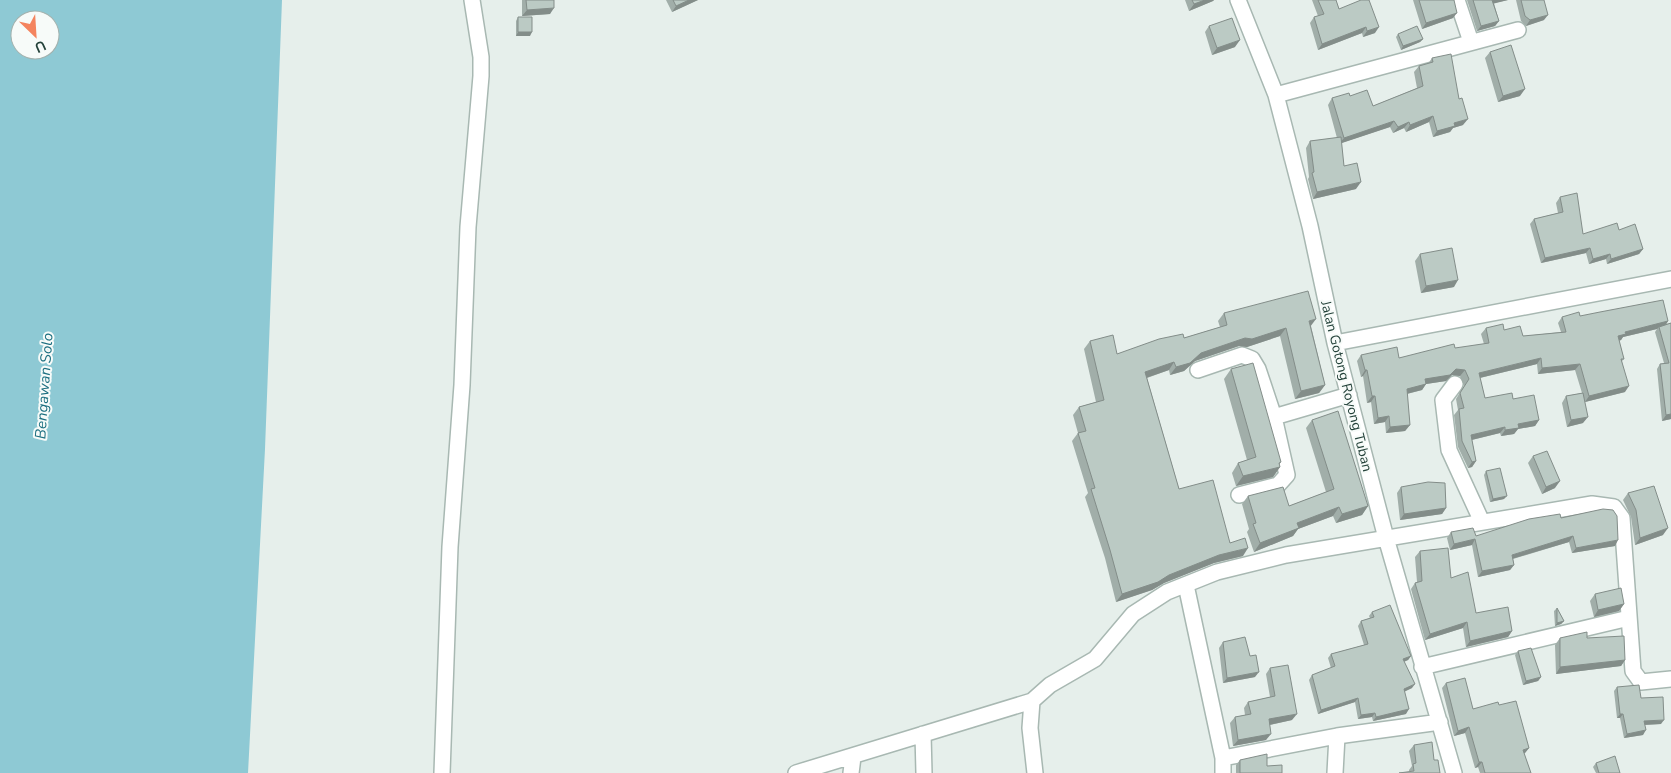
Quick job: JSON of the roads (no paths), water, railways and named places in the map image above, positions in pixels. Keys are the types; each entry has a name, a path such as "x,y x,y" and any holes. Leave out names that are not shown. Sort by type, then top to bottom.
{"street":[{"path":"442,773 450,547 462,385 468,227 481,76 481,57 472,0"},
{"name":"Jalan Gotong Royong Tuban","path":"1238,0 1276,95 1310,226 1335,343 1386,538 1454,773"},
{"path":"1457,0 1471,42"},
{"path":"1276,95 1518,30"},
{"path":"1335,343 1671,278"},
{"path":"1198,370 1237,356 1252,359 1258,369 1274,417 1287,475 1278,485 1239,495"},
{"path":"1455,384 1443,400 1449,450 1482,522"},
{"path":"1274,417 1349,395"},
{"path":"796,773 852,757 889,743 1032,701 1050,686 1095,659 1133,614 1167,592 1217,572 1286,555 1592,504 1614,507 1622,518 1633,671 1636,678 1641,682 1671,679"},
{"path":"1186,584 1223,766 1337,736 1440,722"},
{"path":"1422,667 1629,618"},
{"path":"1032,701 1030,728 1035,773"},
{"path":"923,734 924,773"},
{"path":"1335,773 1337,736"},
{"path":"851,773 852,757"}],"water":[{"name":"Bengawan Solo","path":"0,0 282,0 265,449 248,773 0,773"}]}
